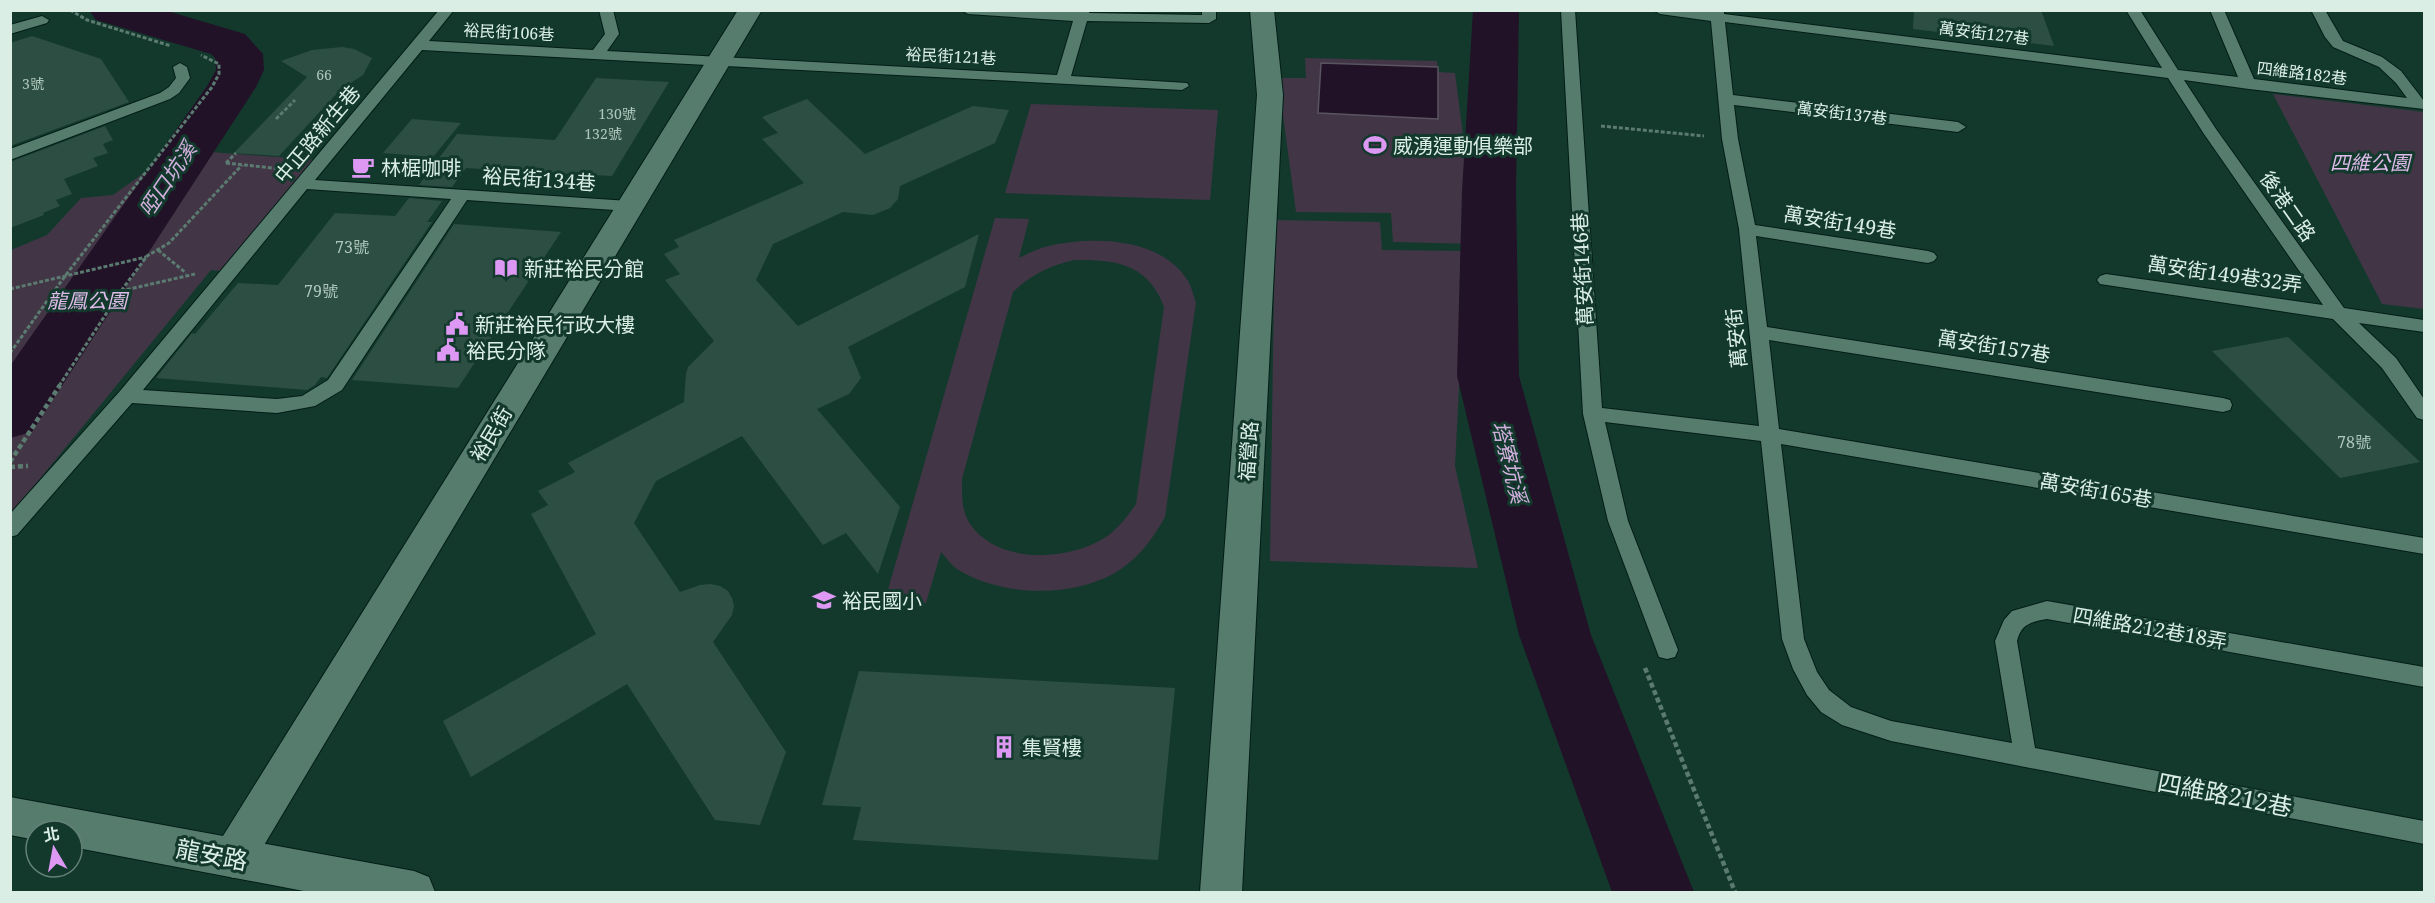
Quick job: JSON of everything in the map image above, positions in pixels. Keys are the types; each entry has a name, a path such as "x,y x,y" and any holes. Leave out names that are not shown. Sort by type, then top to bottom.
{"street":[{"name":"裕民街","path":"233,858 750,10"},
{"name":"福營路","path":"1221,892 1269,95 1262,10"},
{"name":"龍安路","path":"10,816 405,892"}],"lane":[{"name":"中正路新生巷","path":"10,529 127,396 447,10"},
{"path":"597,55 612,34 606,10"},
{"path":"968,10 1209,19 1209,10"},
{"name":"萬安街146巷","path":"1568,10 1593,414 1618,521 1667,650"},
{"name":"萬安街127巷","path":"1660,10 1717,14 2175,74"},
{"name":"後港二路","path":"2133,10 2210,131 2338,313 2389,363 2424,413"},
{"path":"2217,10 2249,85"},
{"path":"2318,10 2335,40 2392,70 2422,105"},
{"path":"1063,79 1083,14"},
{"name":"萬安街","path":"1717,14 1730,139 1747,229 1768,434 1793,639 1801,661"},
{"path":"10,30 42,20"},
{"name":"裕民街106巷","path":"418,45 718,62"},
{"name":"裕民街121巷","path":"718,62 1182,86"},
{"path":"10,155 165,96 174,90 183,78 180,67"},
{"name":"四維路182巷","path":"2175,74 2422,105"},
{"name":"萬安街137巷","path":"1726,99 1958,127"},
{"name":"裕民街134巷","path":"308,178 463,194 629,206"},
{"path":"127,396 278,406 301,405 320,397 335,385 463,194"},
{"name":"萬安街149巷","path":"1747,229 1928,257"},
{"name":"萬安街149巷32弄","path":"2106,280 2424,326"},
{"name":"萬安街157巷","path":"1758,332 2223,405"},
{"path":"1593,414 1768,434"},
{"name":"萬安街165巷","path":"1768,434 2424,546"},
{"name":"四維路212巷18弄","path":"2025,755 2006,641 2009,627 2018,618 2029,613 2047,610 2424,677"},
{"name":"四維路212巷","path":"1801,661 1815,688 1835,710 1860,722 1901,733 2424,833"}],"path":[{"path":"70,10 87,20 175,47"},
{"path":"10,353 65,276 212,87 219,74 219,64 197,53"},
{"path":"276,119 295,100"},
{"path":"1574,123 1730,139"},
{"path":"236,153 226,163 308,178"},
{"path":"10,289 147,256 169,243 242,165"},
{"path":"121,291 187,274 158,250"},
{"path":"10,462 121,291 147,256"},
{"path":"1645,667 1735,892"}],"green space":[{"name":"威湧運動俱樂部","path":"1305,58 1437,61 1438,72 1455,73 1477,244 1393,242 1391,213 1296,212 1278,78 1306,78"},
{"name":"四維公園","path":"2273,94 2424,112 2424,309 2382,304"},
{"path":"1031,104 1218,110 1210,200 1005,193"},
{"name":"龍鳳公園","path":"197,151 318,160 221,271 211,270 11,514 11,250 47,235 81,198 113,195 144,173"},
{"path":"995,218 1029,219 1019,258 1049,246 1105,241 1144,248 1176,266 1189,283 1196,302 1165,517 1141,552 1121,569 1103,579 1083,586 1039,591 995,585 975,578 955,567 941,552 926,603 885,600","holes":["1074,260 1117,263 1140,273 1158,293 1164,307 1136,504 1112,533 1086,547 1051,555 1014,552 982,537 970,524 962,497 962,479 1013,292 1027,280 1049,268"]},
{"path":"1275,220 1380,222 1382,250 1466,251 1455,466 1478,568 1270,561"}],"shaded area":[{"path":"1321,63 1438,67 1438,119 1318,113"}],"building":[{"path":"1914,10 2041,10 2054,46 1913,29"},
{"path":"32,36 101,59 129,102 10,146 10,43"},
{"path":"342,47 354,49 372,58 363,75 340,90 279,156 234,153 307,77 281,61 312,50"},
{"path":"596,78 669,82 612,176 466,168 452,187 419,185 457,134 555,140"},
{"path":"807,99 865,154 973,106 1009,110 995,143 900,186 898,199 890,208 873,215 843,212 773,244 756,280 798,326 979,234 965,287 848,347 861,378 849,394 817,409 900,507 878,574 846,533 823,545 742,436 656,481 634,523 680,592 710,584 728,591 732,598 734,606 732,615 713,642 786,752 760,825 715,820 627,684 471,777 443,721 596,634 531,514 548,505 538,491 575,472 568,463 684,402 688,367 714,341 665,280 680,274 664,254 679,247 674,240 804,183 762,139 778,133 762,117"},
{"path":"412,119 461,123 433,157 383,153"},
{"path":"105,126 113,140 103,144 108,153 93,158 98,166 64,179 72,194 56,200 60,206 43,213 44,215 10,228 10,162"},
{"path":"409,198 442,201 427,222 432,222 327,378 321,377 307,390 156,378 192,333 195,334 238,283 278,285 335,213 395,216"},
{"name":"新莊裕民行政大樓","path":"454,224 561,232 458,388 352,380"},
{"path":"2288,337 2420,462 2340,478 2212,351"},
{"name":"集賢樓","path":"859,671 1175,688 1158,860 853,840 861,807 822,805"}],"waterway":[{"name":"啞口坑溪","path":"10,415 231,87 240,70 239,54 228,44 112,10"},
{"name":"塔寮坑溪","path":"1496,10 1489,191 1488,376 1555,635 1653,892"}],"place":[{"name":"威湧運動俱樂部","path":"1375,145"},
{"name":"林椐咖啡","path":"363,167"},
{"name":"新莊裕民分館","path":"506,268"},
{"name":"新莊裕民行政大樓","path":"457,324"},
{"name":"裕民分隊","path":"448,350"},
{"name":"裕民國小","path":"824,600"},
{"name":"集賢樓","path":"1004,747"}]}
